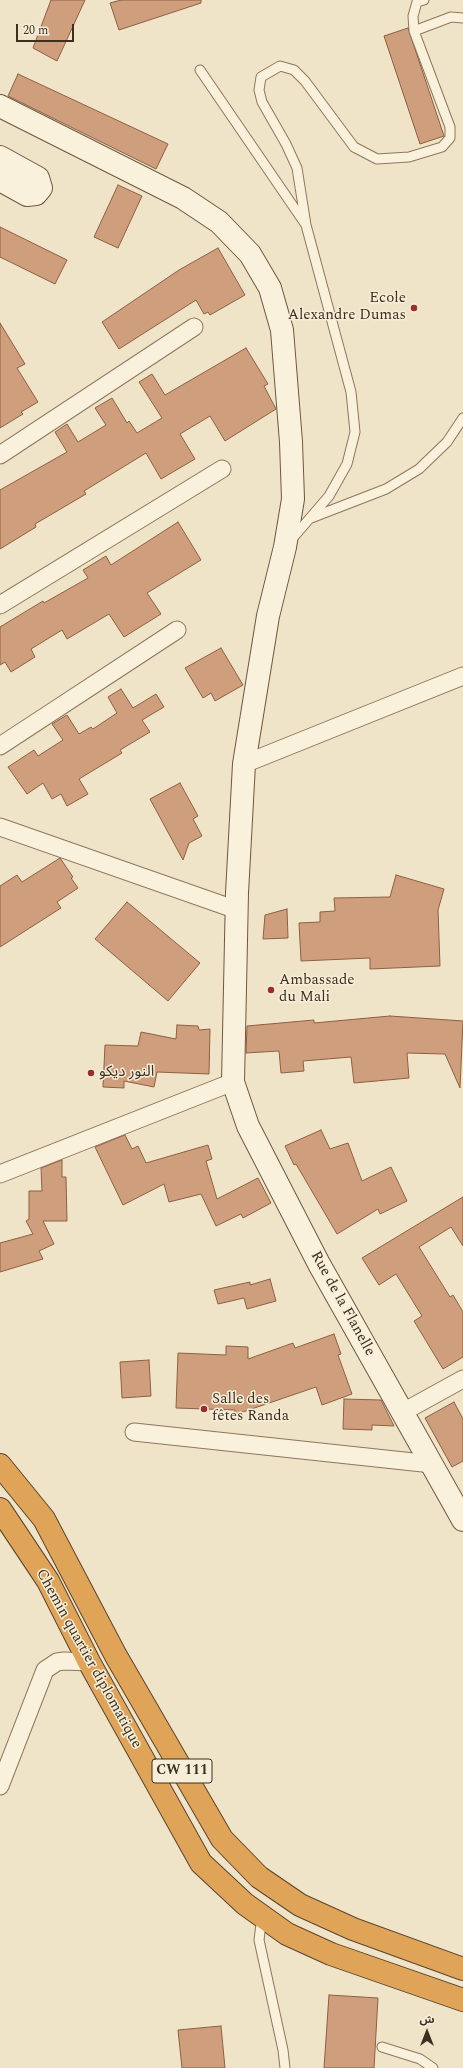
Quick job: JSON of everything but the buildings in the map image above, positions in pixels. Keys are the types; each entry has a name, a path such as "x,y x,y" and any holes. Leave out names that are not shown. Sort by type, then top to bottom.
{"highway":[{"name":"CW 111","path":"0,1465 44,1519 116,1656 222,1839 259,1877 300,1905 353,1929 463,1969"},
{"name":"Chemin quartier diplomatique","path":"0,1509 48,1581 89,1662 201,1863 244,1904 288,1934 331,1954 463,2000"}],"street":[{"path":"0,106 183,198 219,222 250,254 270,288 282,330 291,442 293,499 285,547 268,616 244,764 237,910 233,1082 0,1174"},
{"path":"0,157 38,178 41,188 36,194 27,195 0,180"},
{"path":"0,455 194,327"},
{"path":"0,604 222,469"},
{"path":"0,746 177,630"},
{"path":"244,764 463,676"},
{"path":"0,828 237,910"},
{"name":"Rue de la Flanelle","path":"233,1082 248,1126 319,1264 463,1520"},
{"path":"403,1412 463,1379"},
{"path":"134,1432 432,1464"},
{"path":"0,1786 45,1670 57,1662 89,1662"}],"lane":[{"path":"285,547 329,496 347,464 355,432 351,392 306,225 297,168 286,144 262,102 259,90 261,77 280,66 294,70 305,81 354,147 377,159 409,157 442,147 450,138 450,127 414,31 413,16 418,2 424,0"},
{"path":"414,31 451,17 463,18"},
{"path":"200,70 306,225"},
{"path":"310,519 386,489 419,469 447,442 463,418"},
{"path":"262,1916 259,1940 283,2050 285,2068"},
{"path":"382,2047 420,2059 434,2068"}],"place":[{"name":"Ecole Alexandre Dumas","path":"414,308"},
{"name":"Ambassade du Mali","path":"271,990"},
{"name":"النور ديكو","path":"91,1073"},
{"name":"Salle des fêtes Randa","path":"204,1409"}]}
